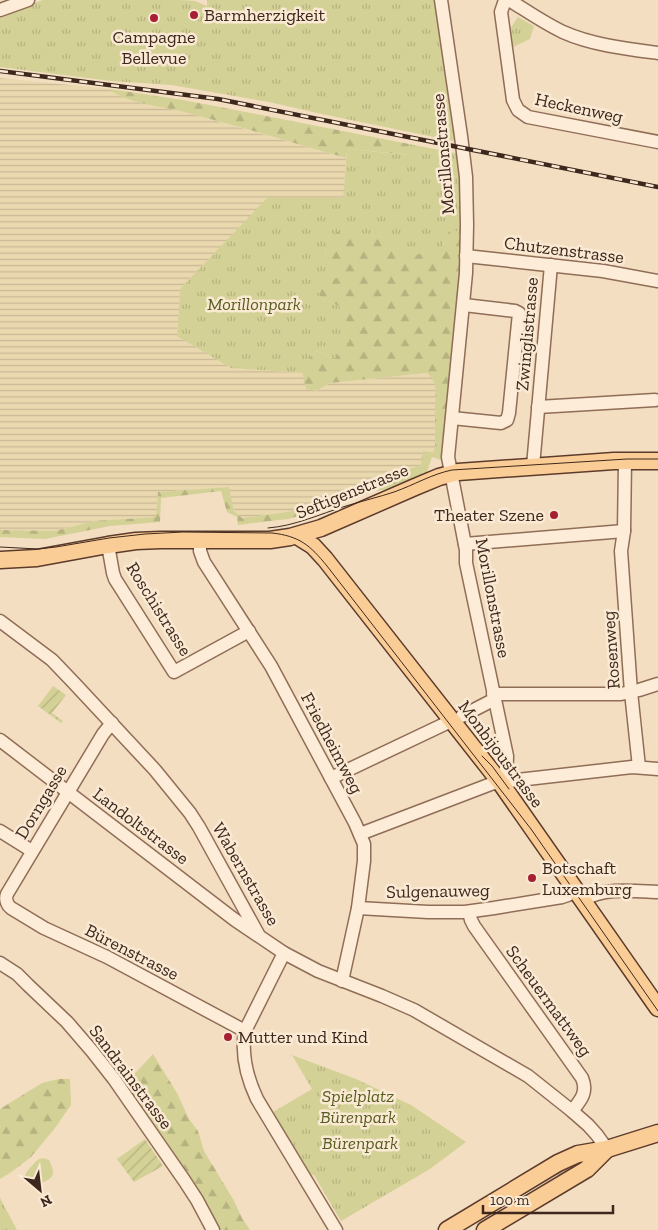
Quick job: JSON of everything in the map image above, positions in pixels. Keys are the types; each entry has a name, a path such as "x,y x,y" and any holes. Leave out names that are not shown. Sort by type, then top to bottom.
{"main road":[{"name":"Seftigenstrasse","path":"0,560 37,558 108,545 161,540 270,540 297,536 331,524 384,500 450,474 463,471 658,460"},
{"path":"325,559 323,543 331,524"},
{"name":"Monbijoustrasse","path":"297,536 313,546 325,559 456,718 658,1008"},
{"path":"447,1230 561,1173 586,1169 607,1149 658,1133"},
{"path":"464,1230 561,1173"},
{"path":"485,1230 561,1173"}],"street":[{"path":"0,10 28,0"},
{"name":"Morillonstrasse","path":"441,0 462,136 466,177 467,225 464,305 448,457 465,544 466,563 507,759 505,774 500,782"},
{"name":"Heckenweg","path":"505,0 501,12 513,100 518,110 528,116 658,142"},
{"path":"509,0 552,26 574,36 617,47 658,53"},
{"name":"Chutzenstrasse","path":"466,256 603,271 658,281"},
{"name":"Zwinglistrasse","path":"533,466 551,265"},
{"path":"452,418 501,423 507,420 509,413 518,313 515,311 464,305"},
{"name":"Zwinglistrasse","path":"538,406 655,400"},
{"name":"Rosenweg","path":"625,461 624,531 621,551 639,766"},
{"path":"465,544 624,531"},
{"name":"Friedheimweg","path":"200,540 200,551 203,560 271,666 364,844 365,850 358,908 342,981"},
{"name":"Roschistrasse","path":"108,545 115,579 174,672 249,631"},
{"name":"Wabernstrasse","path":"4,624 52,660 161,777 198,824 261,938 321,973 414,1010 528,1076 572,1111 592,1130 607,1149"},
{"path":"331,778 456,718 494,697 612,694 632,692 658,684"},
{"name":"Dorngasse","path":"6,901 7,894 32,851 103,734 112,723"},
{"name":"Landoltstrasse","path":"0,740 261,938"},
{"path":"360,834 500,782 639,766 658,769"},
{"path":"0,831 32,851"},
{"name":"Sulgenauweg","path":"358,908 469,912 568,895 631,891 658,892"},
{"name":"Bürenstrasse","path":"6,901 11,908 44,928 107,957 245,1031"},
{"name":"Scheuermattweg","path":"469,912 474,926 582,1078 585,1087 584,1093 572,1111"},
{"path":"284,953 245,1031 243,1042 245,1063 253,1091 336,1230"},
{"name":"Sandrainstrasse","path":"0,963 17,974 67,1022 102,1062 184,1180 213,1230"}],"shaded area":[{"path":"0,78 110,89 116,94 141,103 185,112 346,158 343,199 267,199 180,289 177,335 231,368 303,373 303,377 316,391 330,383 427,373 432,377 436,396 436,431 433,453 422,465 309,506 287,512 242,518 234,511 228,487 158,492 156,517 94,521 55,531 0,530"}],"green space":[{"path":"43,0 183,0 195,1 207,6 207,0 437,0 458,142 269,102 171,85 111,81 0,67 0,15"},
{"path":"518,17 534,26 530,39 513,47 510,29"},
{"path":"110,89 183,100 409,144 408,155 351,149 347,151 346,158 208,118 139,102 120,96"},
{"name":"Morillonpark","path":"409,144 459,154 463,237 456,231 450,230 445,238 441,252 432,255 421,253 417,255 394,245 385,237 362,234 354,239 347,239 338,231 328,237 325,247 326,258 336,267 337,278 326,281 317,289 321,298 345,309 349,343 335,358 316,351 306,363 303,373 231,368 177,336 180,289 267,198 343,198 347,151 351,149 407,155"},
{"path":"450,230 456,231 463,237 443,457 441,457 441,460 432,457 427,472 384,490 371,491 353,499 288,519 238,525 237,517 227,512 221,491 161,498 160,522 110,526 45,539 0,537 0,530 55,531 94,521 156,517 158,492 229,487 234,511 242,518 287,512 309,506 421,465 423,451 433,453 435,447 436,391 431,377 427,373 330,383 316,391 306,389 303,372 305,364 316,351 335,358 348,333 345,309 321,298 317,289 326,281 336,267 326,258 325,247 328,237 338,231 354,239 362,234 385,237 394,245 432,255 444,244 444,237"},
{"path":"53,686 66,695 52,713 63,721 61,723 38,706"},
{"path":"153,1054 177,1093 189,1119 198,1131 204,1151 250,1230 215,1230 120,1086 127,1082"},
{"name":"Bürenpark","path":"292,1055 356,1079 411,1105 466,1142 430,1169 341,1221 273,1112 312,1089"},
{"path":"59,1079 70,1079 71,1105 31,1157 0,1179 0,1109 42,1083"},
{"path":"145,1139 163,1166 134,1182 117,1159"},
{"path":"43,1158 49,1160 53,1175 49,1180 34,1187 25,1180 25,1177 27,1171 36,1161"},
{"path":"0,1198 17,1230 0,1230"}],"tunnel":[{"path":"557,1174 600,1152"}],"tram line":[{"path":"268,528 298,522 388,494 437,474 452,470 627,459 658,459"},
{"path":"0,547 38,549 109,538 183,532 281,534 297,539 309,547 327,566 531,829 658,1011"},
{"path":"482,756 509,789"}],"railway":[{"path":"0,71 218,99 658,187"}],"place":[{"name":"Barmherzigkeit","path":"194,15"},
{"name":"Campagne Bellevue","path":"154,18"},
{"name":"Theater Szene","path":"554,515"},
{"name":"Botschaft Luxemburg","path":"532,878"},
{"name":"Mutter und Kind","path":"228,1037"}],"park label":[{"name":"Spielplatz Bürenpark","path":"358,1106"}]}
